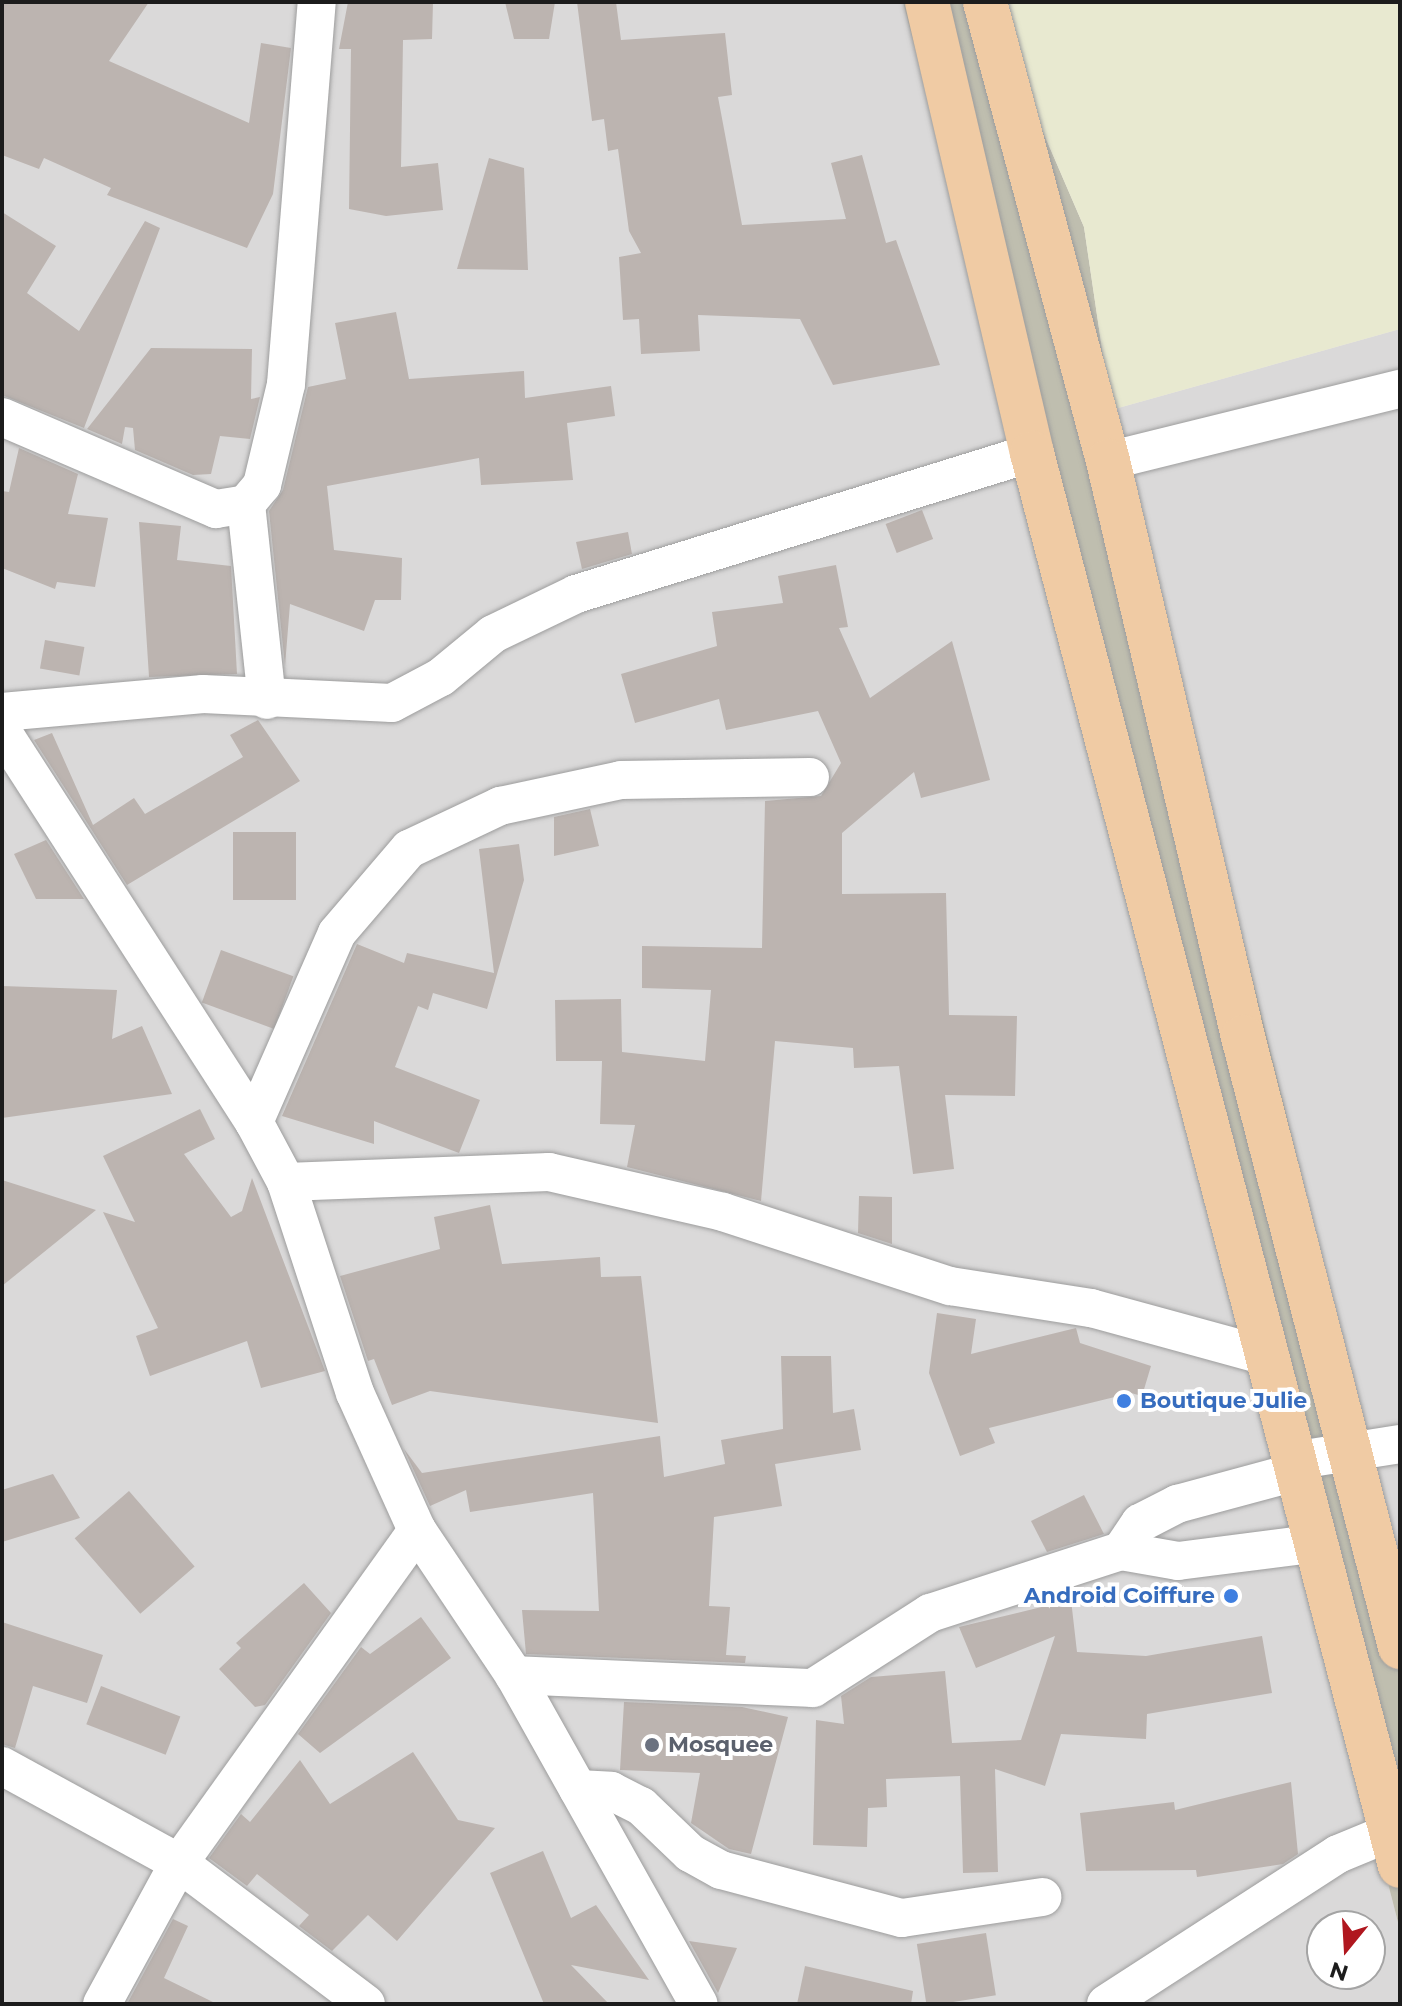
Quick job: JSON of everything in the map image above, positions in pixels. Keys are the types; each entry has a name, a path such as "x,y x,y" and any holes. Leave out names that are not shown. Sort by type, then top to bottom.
{"main road":[{"path":"927,2 1032,453 1396,1849"},
{"path":"985,2 1108,461 1243,1037 1400,1647"}],"street":[{"path":"267,700 246,504 273,462 286,384 317,2"},
{"path":"1108,461 1400,389"},
{"path":"2,417 174,497 216,509 246,504"},
{"path":"2,712 203,694 267,700 392,703 441,677 493,634 576,594 1032,453"},
{"path":"2,731 254,1122 286,1182 355,1393 417,1530 514,1675 699,2004"},
{"path":"254,1122 337,933 409,849 500,806 621,780 810,777"},
{"path":"286,1182 549,1172 723,1212 936,1282 1091,1308 1270,1357"},
{"path":"1121,1551 1140,1523 1177,1504 1351,1447 1400,1444"},
{"path":"102,2004 179,1863 417,1530"},
{"path":"514,1675 813,1688 930,1613 1121,1551 1178,1561 1318,1543"},
{"path":"2,1766 179,1863 366,2004"},
{"path":"578,1789 611,1791 641,1806 690,1853 721,1870 902,1918 1042,1897"},
{"path":"1106,2004 1338,1854 1396,1849"}],"shaded area":[{"path":"2,2 903,2 1400,1930 1400,2004 2,2004"},
{"path":"903,2 987,2 1084,227 1111,410 1400,1571 1400,1930"},
{"path":"1400,329 1400,1571 1111,410"}],"green space":[{"path":"987,2 1400,2 1400,329 1111,410 1084,227"}],"building":[{"path":"2,2 149,2 109,61 249,123 261,43 291,48 273,194 247,248 107,195 111,188 44,158 39,169 2,155"},
{"path":"348,2 433,2 432,39 403,40 401,167 438,163 443,210 386,216 349,209 351,49 339,49"},
{"path":"505,2 555,2 549,39 514,39"},
{"path":"577,2 616,2 621,40 725,33 732,95 718,97 742,225 846,219 831,163 862,155 886,243 896,240 940,365 833,385 800,319 698,315 700,351 641,354 639,319 623,320 619,257 641,253 629,231 618,149 608,151 604,119 592,121"},
{"path":"489,158 524,168 528,270 457,269"},
{"path":"2,212 56,246 27,293 79,331 145,221 160,228 84,428 2,395"},
{"path":"396,312 409,379 524,371 525,398 611,386 615,416 567,423 573,480 481,485 479,458 327,486 334,550 402,558 401,600 375,600 364,631 290,604 285,666 269,511 283,490 308,387 346,379 335,323"},
{"path":"151,348 252,349 251,399 260,397 250,439 220,436 211,474 193,475 135,450 133,428 125,427 122,444 87,429"},
{"path":"19,448 78,474 68,514 108,518 95,587 57,582 55,589 2,568 2,491 9,492"},
{"path":"922,510 933,539 897,553 886,524"},
{"path":"139,522 181,526 177,560 231,566 237,674 149,677"},
{"path":"628,532 632,554 582,569 576,542"},
{"path":"836,565 848,627 839,628 870,698 952,641 990,780 921,798 914,772 842,833 842,894 946,893 949,1015 1017,1016 1015,1096 945,1095 954,1169 913,1174 899,1066 854,1068 853,1048 775,1041 761,1201 627,1167 635,1125 600,1124 602,1061 556,1061 555,1000 621,999 622,1052 705,1061 711,990 642,988 642,946 762,948 765,801 821,796 841,763 818,711 726,730 719,699 635,723 621,674 717,646 712,612 783,603 778,576"},
{"path":"45,640 84,647 79,676 40,669"},
{"path":"258,720 300,781 127,885 34,740 52,733 93,825 134,798 145,814 243,757 230,735"},
{"path":"590,809 599,846 554,856 554,817"},
{"path":"233,832 296,832 296,900 233,900"},
{"path":"46,840 84,899 36,899 14,854"},
{"path":"519,844 524,880 487,1009 433,993 428,1010 418,1006 395,1067 480,1100 459,1153 374,1121 374,1144 282,1116 357,944 404,963 407,953 494,973 479,849"},
{"path":"221,950 293,976 274,1029 202,1003"},
{"path":"2,986 117,990 112,1039 142,1026 172,1094 2,1118"},
{"path":"200,1109 215,1139 184,1154 231,1217 242,1211 252,1178 325,1371 261,1388 247,1341 150,1376 136,1336 158,1328 103,1212 135,1222 103,1156"},
{"path":"2,1180 96,1210 2,1286"},
{"path":"859,1196 892,1197 892,1244 858,1233"},
{"path":"490,1205 502,1264 600,1257 601,1277 641,1276 658,1423 430,1391 392,1405 374,1359 368,1361 340,1276 440,1249 434,1217"},
{"path":"937,1313 976,1319 971,1354 1076,1328 1080,1343 1151,1366 1142,1396 1131,1393 989,1428 995,1443 960,1456 929,1373"},
{"path":"781,1356 831,1356 833,1413 854,1409 861,1450 775,1464 782,1506 714,1517 709,1606 730,1607 726,1655 746,1656 745,1663 526,1654 522,1610 599,1611 593,1493 470,1512 466,1490 430,1506 404,1449 422,1473 660,1436 664,1477 725,1464 721,1440 783,1429"},
{"path":"53,1474 80,1518 2,1542 2,1490"},
{"path":"129,1491 195,1566 140,1614 75,1538"},
{"path":"1084,1495 1104,1534 1047,1552 1031,1521"},
{"path":"304,1583 331,1613 265,1705 255,1707 219,1669 241,1648 236,1643"},
{"path":"1070,1591 1077,1652 1146,1656 1262,1636 1272,1693 1147,1714 1146,1739 1061,1734 1045,1786 995,1769 998,1872 963,1873 960,1776 886,1779 887,1807 868,1808 867,1847 813,1845 816,1720 844,1724 841,1696 871,1677 945,1671 952,1743 1021,1740 1055,1636 976,1668 959,1627 1066,1601"},
{"path":"421,1617 451,1658 320,1753 298,1734 361,1647 370,1654"},
{"path":"2,1622 103,1655 87,1703 33,1686 15,1748 2,1744"},
{"path":"101,1686 180,1716 166,1755 86,1724"},
{"path":"624,1702 742,1707 788,1717 751,1854 729,1849 691,1823 700,1773 620,1770"},
{"path":"413,1752 458,1820 495,1828 397,1941 368,1915 332,1951 299,1926 309,1915 257,1874 247,1886 209,1858 241,1814 250,1822 300,1760 330,1804"},
{"path":"1291,1782 1298,1854 1283,1864 1197,1877 1196,1870 1086,1871 1080,1813 1174,1802 1175,1810"},
{"path":"543,1851 571,1918 596,1905 649,1980 571,1965 609,2004 544,2004 490,1873"},
{"path":"173,1919 188,1926 164,1978 217,2004 127,2004"},
{"path":"986,1933 996,1995 926,2004 917,1944"},
{"path":"689,1941 737,1948 718,1993"},
{"path":"805,1966 913,1991 911,2004 797,2004"}],"place":[{"name":"Boutique Julie","path":"1124,1401"},
{"name":"Android Coiffure","path":"1231,1596"},
{"name":"Mosquee","path":"652,1745"}]}
